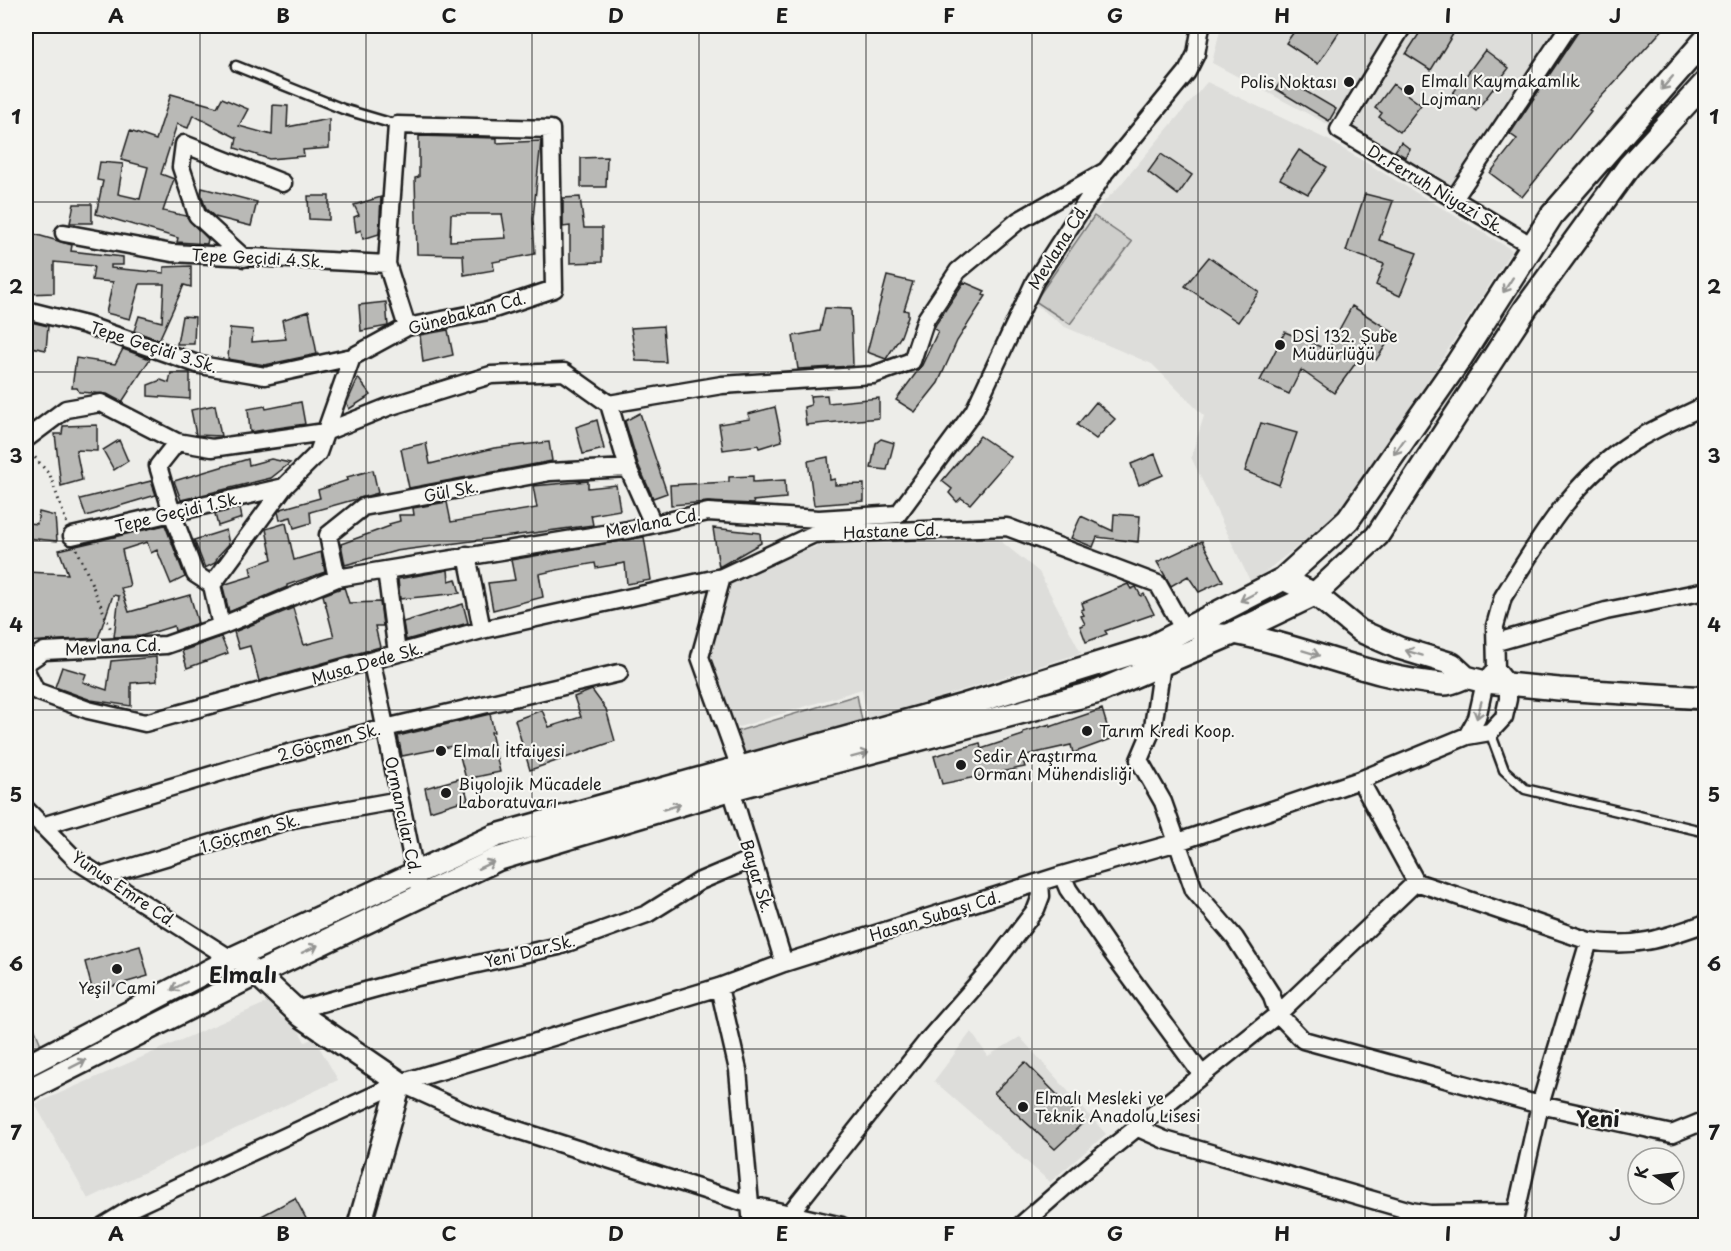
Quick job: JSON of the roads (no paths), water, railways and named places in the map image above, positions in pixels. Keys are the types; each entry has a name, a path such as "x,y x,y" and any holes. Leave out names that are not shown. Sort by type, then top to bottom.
{"main road":[{"path":"231,959 495,836 965,705 1149,648 1283,579 1348,519 1534,247 1552,215 1706,39"},
{"path":"257,974 498,860 731,789 1097,692 1234,633 1315,594 1377,536 1533,299 1629,166 1706,82"},
{"path":"231,959 257,974 296,1010 400,1083 358,1226"}],"street":[{"path":"609,404 722,385 873,375 912,361 926,319 958,271 1018,221 1106,171 1187,72 1196,54 1201,26"},
{"name":"Dr.Ferruh Niyazi Sk.","path":"1403,26 1339,130 1534,247"},
{"path":"1454,199 1569,26"},
{"path":"397,124 387,264 407,327"},
{"name":"Günebakan Cd.","path":"352,357 407,327 488,311 554,289 551,129 397,124"},
{"path":"244,258 197,215 181,167 184,144 283,183"},
{"name":"Mevlana Cd.","path":"26,663 44,651 166,645 221,626 337,579 653,524 708,512 816,526 898,514 974,411 1035,280 1106,171"},
{"name":"Tepe Geçidi 4.Sk.","path":"64,233 172,253 387,264"},
{"name":"Tepe Geçidi 3.Sk.","path":"26,310 86,325 200,365 265,376 352,357"},
{"path":"212,585 284,487 318,453 352,357"},
{"path":"26,439 66,409 101,403 177,442 212,448 325,432 388,407 491,375 564,372 609,404 628,468 653,524"},
{"path":"1467,736 1477,717 1489,678 1497,642 1495,626 1503,597 1562,504 1582,481 1625,447 1706,405"},
{"path":"177,442 158,466 172,513 195,574 212,585 221,626"},
{"name":"Gül Sk.","path":"337,579 328,535 363,507 550,472 628,468"},
{"name":"Tepe Geçidi 1.Sk.","path":"72,536 284,487"},
{"name":"Hastane Cd.","path":"722,577 816,526 1007,527 1158,584 1184,630"},
{"path":"467,555 482,630"},
{"path":"386,570 397,653"},
{"path":"722,577 700,657 740,768"},
{"name":"Musa Dede Sk.","path":"26,671 36,690 88,710 145,723 372,663 397,653 482,630 722,577"},
{"path":"1283,579 1315,594 1360,631 1399,648 1489,678 1504,717 1490,732"},
{"path":"1497,642 1606,611 1706,591"},
{"path":"1184,630 1234,633 1264,639 1364,669 1447,684 1489,678 1706,698"},
{"name":"Ormancılar Cd.","path":"372,663 420,896"},
{"path":"1162,664 1153,727 1139,760 1163,802 1194,890 1235,938 1271,994 1278,1014 1304,1040 1540,1105 1672,1134 1706,1120"},
{"name":"2.Göçmen Sk.","path":"42,826 258,761 385,728 619,673"},
{"name":"Hasan Subaşı Cd.","path":"103,1226 136,1206 400,1083 719,987 784,963 1062,875 1178,842 1360,780 1467,736 1490,732"},
{"path":"1360,780 1416,882 1589,941 1629,944 1655,942 1706,923"},
{"name":"Bayar Sk.","path":"731,789 784,963"},
{"name":"1.Göçmen Sk.","path":"102,876 293,819 400,800"},
{"name":"Yunus Emre Cd.","path":"26,809 77,861 231,959"},
{"name":"Yeni Dar.Sk.","path":"296,1010 413,978 559,946 647,914 700,881 752,859"},
{"path":"1062,875 1068,890 1202,1075"},
{"path":"1020,1226 1078,1175 1278,1014 1416,882"},
{"path":"791,1212 927,1041 991,968 1036,909 1041,896 1040,883"},
{"path":"1138,1128 1165,1140 1411,1211 1514,1220 1540,1105 1589,941"},
{"path":"26,1066 231,959"},
{"path":"26,1091 257,974"},
{"path":"719,987 738,1070 752,1226"},
{"path":"400,1083 471,1115 751,1205 791,1212 842,1226"},
{"path":"751,1205 773,1226"}],"lane":[{"path":"236,66 343,109 397,124"},
{"path":"1490,732 1504,770 1525,789 1706,832"}],"place":[{"name":"Polis Noktası","path":"1349,82"},
{"name":"Elmalı Kaymakamlık Lojmanı","path":"1409,90"},
{"name":"DSİ 132. Şube Müdürlüğü","path":"1280,345"},
{"name":"Tarım Kredi Koop.","path":"1087,731"},
{"name":"Elmalı İtfaiyesi","path":"441,751"},
{"name":"Sedir Araştırma Ormanı Mühendisliği","path":"961,765"},
{"name":"Biyolojik Mücadele Laboratuvarı","path":"446,793"},
{"name":"Yeşil Cami","path":"117,969"},
{"name":"Elmalı Mesleki ve Teknik Anadolu Lisesi","path":"1023,1107"}],"district":[{"name":"Elmalı","path":"243,975"},
{"name":"Yeni","path":"1598,1119"}]}
